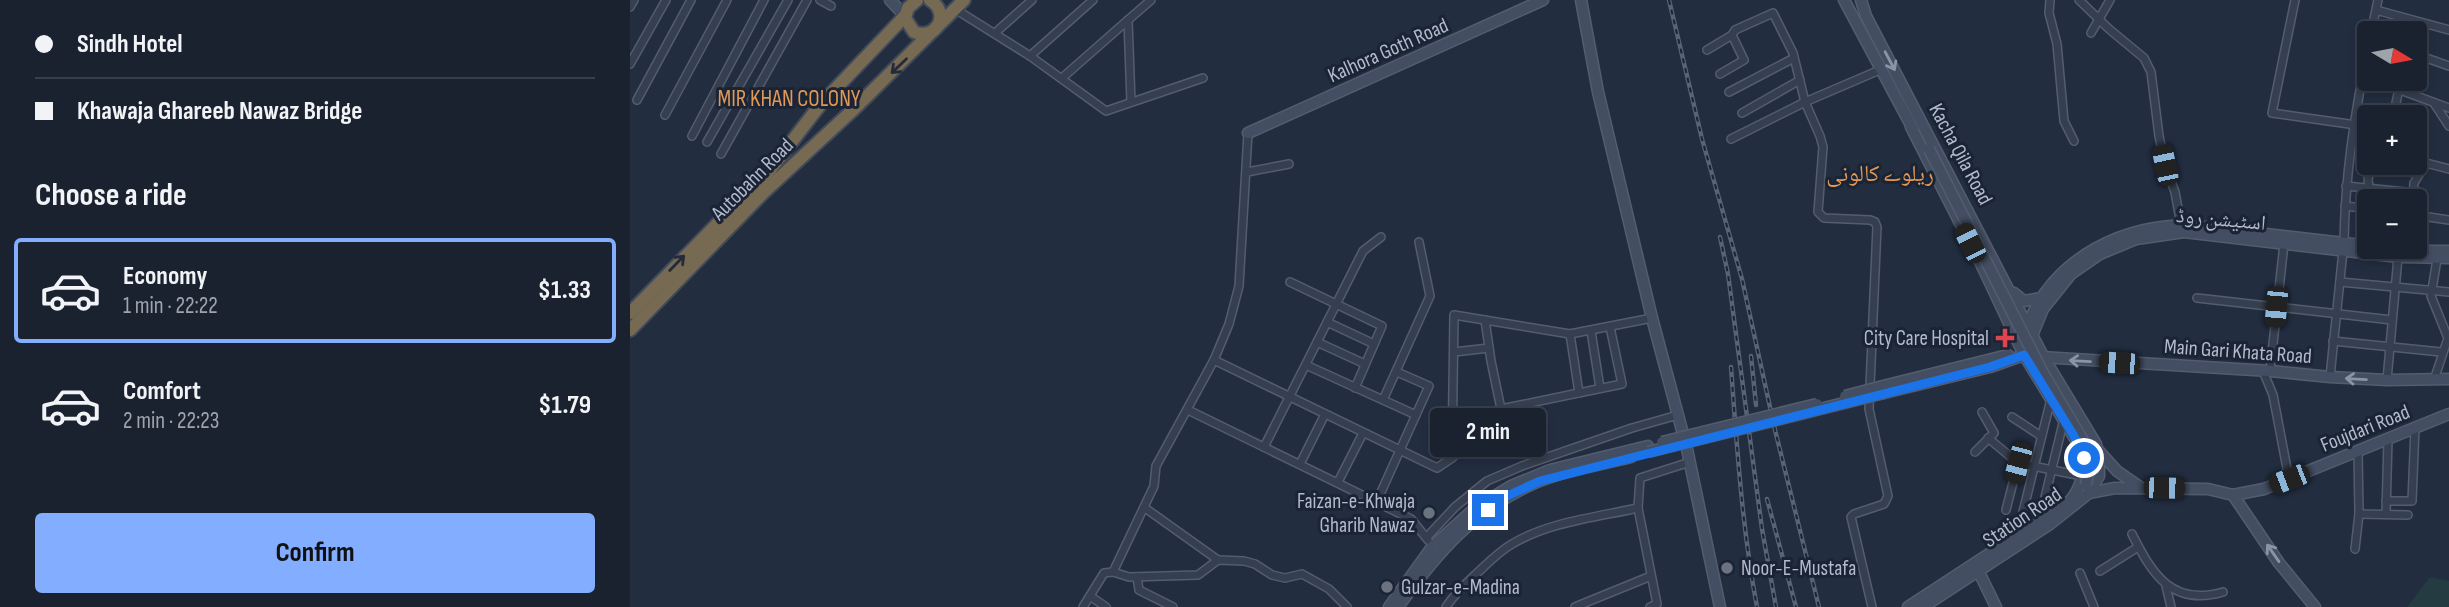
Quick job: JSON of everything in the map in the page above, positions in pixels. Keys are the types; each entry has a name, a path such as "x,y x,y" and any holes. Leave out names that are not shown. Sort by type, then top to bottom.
{"highway":[{"name":"Autobahn Road","path":"630,313 769,170 820,105 905,16 910,4 916,0"},
{"path":"905,16 907,24 914,32 926,34 936,30 941,13 930,0"},
{"name":"Autobahn Road","path":"630,330 764,192 960,5"},
{"path":"820,105 838,122"}],"street":[{"path":"630,7 634,0"},
{"path":"630,64 666,0"},
{"path":"638,100 691,0"},
{"path":"665,114 727,0"},
{"path":"692,136 764,0"},
{"path":"707,142 788,0"},
{"path":"721,154 807,0"},
{"path":"820,0 831,6"},
{"path":"890,0 905,16"},
{"path":"995,33 1032,0"},
{"path":"1030,55 1093,0"},
{"path":"1062,78 1150,0"},
{"name":"Kalhora Goth Road","path":"1248,133 1543,0"},
{"path":"1581,0 1598,92 1690,461 1720,607"},
{"name":"Kacha Qila Road","path":"1844,0 1882,69 2023,351"},
{"name":"Kacha Qila Road","path":"1861,0 1866,16 2029,330"},
{"path":"2050,0 2049,13 2057,44 2064,121 2074,141"},
{"path":"2080,0 2144,58 2151,72 2159,136 2165,165 2175,192 2180,225"},
{"path":"2091,33 2110,0"},
{"path":"2295,0 2272,113 2357,125"},
{"path":"2374,21 2378,0"},
{"path":"960,5 1106,111 1203,78"},
{"path":"2376,10 2449,30"},
{"path":"1707,50 1732,35 1735,30 1773,13 1794,58 1805,102 1820,136 1822,147 1818,212 1824,218 1870,220 1875,222 1877,228 1869,409 1888,496 1884,504 1854,514 1851,522 1872,607"},
{"path":"1128,20 1131,102"},
{"path":"1720,74 1744,60 1732,35"},
{"path":"1729,92 1794,58"},
{"path":"2427,58 2449,66"},
{"path":"1731,139 1805,102 1882,69"},
{"path":"1742,113 1800,80"},
{"path":"2330,377 2346,186 2359,91"},
{"path":"2404,91 2449,108"},
{"path":"2433,102 2449,126"},
{"path":"1921,119 1927,145 2043,373 2085,444 2089,467 2085,487 2072,503"},
{"path":"1911,127 1927,145"},
{"path":"1113,572 1154,486 1156,466 1214,359 1228,324 1239,286 1248,133"},
{"path":"2427,163 2449,169"},
{"path":"1247,172 1289,164"},
{"path":"2346,186 2363,189"},
{"path":"2345,206 2357,207"},
{"path":"2427,217 2449,220"},
{"name":"اسٹیشن روڈ","path":"2023,351 2041,298 2064,273 2093,250 2137,230 2180,225 2357,247"},
{"name":"اسٹیشن روڈ","path":"2029,330 2071,274 2100,254 2126,242 2184,232 2284,244 2357,246"},
{"path":"1264,447 1363,251 1381,237"},
{"path":"1384,400 1430,296 1419,242"},
{"path":"2284,244 2266,371 2289,479"},
{"name":"اسٹیشن روڈ","path":"2427,251 2449,251"},
{"name":"اسٹیشن روڈ","path":"2427,257 2449,258"},
{"path":"2387,380 2395,287 2402,259"},
{"path":"2434,380 2441,352 2448,340 2431,296 2437,259"},
{"path":"2003,278 2022,301 2041,298"},
{"path":"1290,282 1382,326 1355,388"},
{"path":"2340,282 2449,292"},
{"path":"2197,298 2392,320"},
{"path":"1452,458 1454,315 1570,334 1653,318"},
{"path":"1485,320 1501,409"},
{"path":"1327,322 1374,344"},
{"path":"1214,359 1437,468 1452,458 1501,409 1622,384 1610,327"},
{"path":"2029,330 2098,450 2125,478 2142,488"},
{"path":"1591,331 1600,388"},
{"path":"1570,334 1579,393"},
{"path":"2333,341 2441,352"},
{"path":"1317,342 1365,364"},
{"path":"1454,352 1489,348"},
{"path":"1389,607 1432,547 1475,508 1511,486 1550,470 1648,449 2023,351"},
{"name":"Main Gari Khata Road","path":"2023,351 2044,358 2330,377 2449,379"},
{"name":"Station Road","path":"2023,351 2082,450 2085,487"},
{"path":"1306,365 1416,415"},
{"path":"1377,501 1429,386 1397,372"},
{"path":"2017,536 2051,399"},
{"path":"1188,410 1411,519 1432,547"},
{"path":"1975,452 1994,433 1982,412"},
{"path":"1300,464 1325,414"},
{"name":"Foujdari Road","path":"2085,487 2208,489 2232,495 2264,489 2449,414"},
{"path":"1427,537 1455,507 1487,481 1522,466 1678,415"},
{"path":"2012,417 2042,436"},
{"path":"2039,523 2064,419"},
{"path":"2386,501 2412,501 2415,428"},
{"path":"1338,482 1363,433"},
{"path":"1988,438 2018,463 2052,470 2085,487"},
{"path":"2386,514 2388,439"},
{"path":"1398,607 1442,549 1505,497 1540,481 1648,449"},
{"name":"Station Road","path":"1908,607 2050,524 2099,476 2098,450"},
{"path":"2355,549 2359,514 2358,451"},
{"path":"1650,607 1657,604 1637,508 1640,478 1690,461"},
{"path":"2006,510 2018,463"},
{"path":"2232,495 2279,563 2315,607"},
{"name":"Station Road","path":"1923,607 2017,536 2072,503"},
{"path":"1145,508 1218,560 1244,561 1255,564 1272,575 1285,578 1301,574 1329,589 1348,607"},
{"path":"1446,607 1497,554 1514,543 1535,533 1637,508"},
{"path":"2359,514 2408,515"},
{"path":"2132,534 2150,567 2166,586 2171,607"},
{"path":"2100,571 2138,547"},
{"path":"1083,607 1104,573 1113,572 1129,577 1198,575 1218,560"},
{"path":"1975,566 1996,607"},
{"path":"2080,573 2094,607"},
{"path":"1575,607 1651,576"},
{"path":"1137,577 1139,590 1172,607"},
{"path":"2166,586 2193,596 2210,596 2223,592"},
{"path":"1090,596 1106,607"}],"green space":[{"path":"2430,577 2449,581 2449,607 2407,607"}],"railway":[{"path":"1669,0 1702,139 1742,279 1775,430 1819,607"},
{"path":"1720,237 1728,274 1762,529 1776,607"},
{"path":"1751,356 1756,405"},
{"path":"1731,367 1744,517 1757,607"},
{"path":"1767,499 1796,607"}],"place":[{"name":"City Care Hospital","path":"2005,338"},
{"name":"Faizan-e-Khwaja Gharib Nawaz","path":"1429,513"},
{"name":"Noor-E-Mustafa","path":"1727,568"},
{"name":"Gulzar-e-Madina","path":"1387,587"}],"district":[{"name":"MIR KHAN COLONY","path":"789,98"},
{"name":"ریلوے کالونی","path":"1880,173"}],"route":[{"path":"1488,510 1505,497 1540,481 1990,367 2024,355 2074,436 2084,458"}]}
